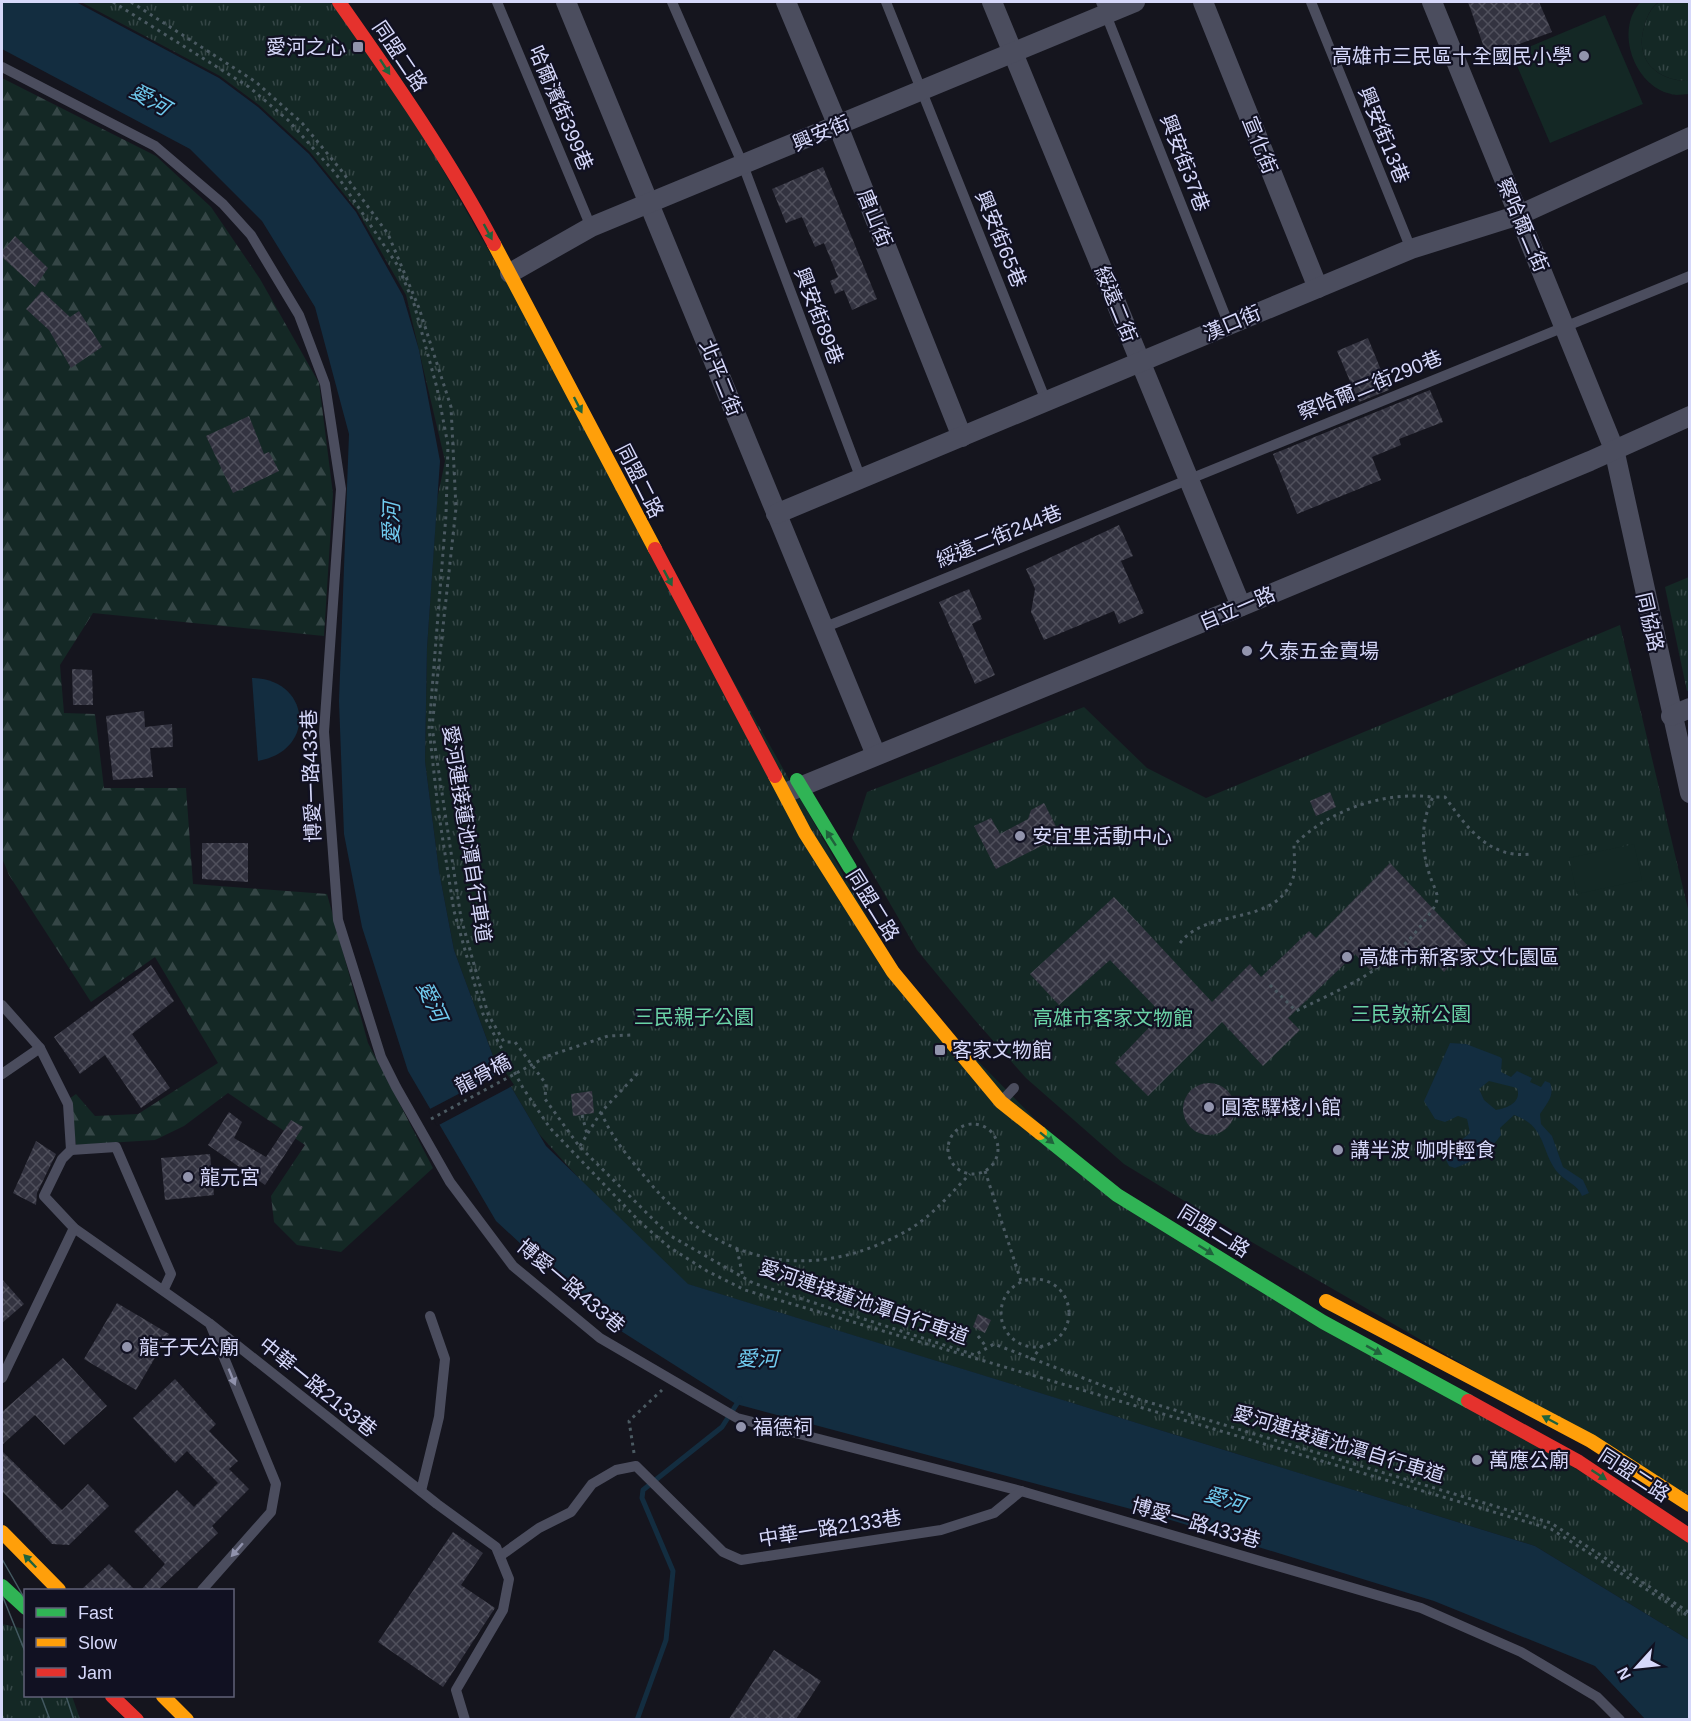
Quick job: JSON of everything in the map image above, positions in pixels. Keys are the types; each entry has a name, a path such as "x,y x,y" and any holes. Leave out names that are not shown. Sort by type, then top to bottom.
{"street":[{"name":"同盟二路","path":"339,2 381,60 469,197 522,264 791,791 893,972 1001,1102 1117,1195 1323,1322 1579,1462 1689,1536"},
{"name":"北平二街","path":"566,2 876,755"},
{"name":"唐山街","path":"786,2 962,437"},
{"name":"綏遠二街","path":"992,2 1241,606"},
{"name":"興安街","path":"522,264 591,227 1013,53 1104,8 1135,2"},
{"name":"宣化街","path":"1203,2 1318,288"},
{"name":"察哈爾二街","path":"1432,2 1614,449"},
{"name":"漢口街","path":"776,514 1411,249 1518,215 1689,137"},
{"name":"自立一路","path":"791,791 1241,606 1689,416"},
{"name":"同協路","path":"1614,449 1689,794"},
{"path":"1671,716 1689,708"},
{"name":"同盟二路","path":"790,768 791,791 859,883"},
{"name":"同盟二路","path":"1313,1293 1591,1441 1689,1505"},
{"path":"4,1539 58,1589"},
{"path":"2,1586 24,1606"},
{"path":"114,1697 136,1719"},
{"path":"165,1697 187,1719"}],"lane":[{"name":"哈爾濱街399巷","path":"498,2 591,227"},
{"name":"興安街89巷","path":"672,2 743,165 861,479"},
{"name":"興安街65巷","path":"886,2 1046,401"},
{"name":"興安街13巷","path":"1311,2 1411,249"},
{"name":"興安街37巷","path":"1104,8 1229,325"},
{"name":"博愛一路433巷","path":"2,67 155,146 223,204 251,235 299,315 325,384 341,489 324,732 338,920 381,1057 429,1149 450,1182 513,1266 600,1338 737,1418 1020,1491 1420,1608 1521,1652 1597,1697 1620,1719"},
{"name":"察哈爾二街290巷","path":"1188,477 1689,276"},
{"name":"綏遠二街244巷","path":"823,628 1188,477"},
{"path":"2,1005 39,1048 68,1104 71,1149 116,1148 171,1274 164,1289"},
{"path":"2,1074 39,1048"},
{"path":"1001,1102 1014,1087"},
{"name":"中華一路2133巷","path":"71,1149 62,1159 44,1196 74,1228 164,1289 209,1323 421,1491 496,1547 509,1578 503,1610 456,1690 465,1719"},
{"path":"2,1378 5,1356 74,1228"},
{"path":"421,1491 439,1417 445,1359 430,1316"},
{"path":"203,1589 271,1512 276,1484 209,1323"},
{"path":"500,1556 539,1528 571,1512 592,1484 616,1470 636,1466"},
{"name":"中華一路2133巷","path":"636,1466 662,1489 723,1552 741,1560 940,1530 994,1514 1020,1491"}],"path":[{"path":"113,2 249,87 289,121 336,174 398,266 410,295 437,388 448,445 446,515 429,728 438,809 454,911 483,1014 524,1088 550,1128 641,1223 669,1247 707,1271 745,1290 1551,1529 1689,1615"},
{"name":"愛河連接蓮池潭自行車道","path":"131,2 256,82 302,123 341,170 388,234 419,308 452,407 456,508 432,727 461,918 488,1014 504,1042 515,1042 546,1084 545,1098 579,1146 669,1234 753,1283 975,1355 994,1344 1138,1399 1551,1523 1689,1615"},
{"path":"1180,943 1188,932 1215,920 1247,915 1278,902 1293,877 1294,845 1313,826 1380,798 1408,794 1445,797 1464,824 1496,850 1509,855 1532,854"},
{"path":"1270,985 1296,1011 1361,980 1384,965 1414,934 1436,907 1437,896 1424,859 1423,841 1426,810 1433,797"},
{"name":"龍骨橋","path":"431,1119 548,1056 608,1035 631,1035"},
{"path":"579,1146 601,1112 638,1073"},
{"path":"601,1112 609,1131 665,1201 708,1236 737,1250 767,1258 799,1261 872,1246 911,1228 941,1203 970,1174 985,1171 996,1160 998,1152 995,1137 984,1126 968,1124 955,1131 948,1146 948,1153 956,1167 970,1174"},
{"path":"582,1114 587,1134"},
{"path":"985,1171 1021,1281"},
{"path":"737,1250 744,1277"},
{"path":"1031,1360 1041,1347 1056,1340 1065,1330 1069,1318 1068,1305 1059,1290 1046,1280 1037,1278 1021,1281 1005,1296 1001,1317 1006,1332 1013,1339 1023,1345 1041,1347"},
{"path":"978,1336 987,1348"},
{"path":"636,1466 629,1421 671,1381"}],"green space":[{"name":"三民親子公園","path":"81,2 339,2 381,61 910,992 1084,1169 1689,1538 1689,1640 1535,1546 687,1284 585,1185 539,1134 493,1056 454,950 439,871 425,761 427,648 437,500 445,461 406,295 357,210 310,152 259,105 220,76"},
{"path":"1641,2 1659,2 1650,12 1645,24 1642,48 1645,57 1657,72 1677,80 1689,81 1689,94 1673,95 1658,89 1638,68 1632,55 1629,27 1633,13"},
{"path":"1660,2 1689,2 1689,81 1677,80 1657,72 1645,57 1642,36 1645,24 1650,12"},
{"path":"1605,15 1643,104 1550,143 1512,54"},
{"path":"2,78 156,156 211,207 260,279 319,383 333,494 324,636 93,613 60,665 64,713 95,714 104,788 186,788 193,884 327,894 368,1043 433,1168 341,1252 297,1245 274,1222 271,1196 305,1145 228,1093 184,1126 155,1140 76,1145 69,1099 76,1094 95,1116 138,1114 218,1063 155,957 91,1002 9,875 2,858"},
{"path":"1689,577 1690,690 1687,691 1665,587"},
{"name":"三民敦新公園","path":"1620,625 1689,913 1689,1495 1250,1241 1124,1164 1026,1078 974,1019 917,950 852,838 867,792 1084,707 1147,768 1206,798"},
{"path":"1634,844 1642,880 1577,894 1569,858"},
{"path":"2,1624 24,1629 24,1697 72,1697 80,1719 2,1719"}],"water":[{"name":"愛河","path":"2,2 76,2 219,78 258,107 309,154 356,212 403,296 419,350 440,461 427,648 425,761 439,871 454,950 493,1056 546,1146 688,1284 1535,1546 1689,1640 1689,1719 1645,1719 1595,1666 1434,1601 1161,1517 736,1404 602,1319 496,1221 408,1071 362,927 344,834 339,701 349,434 315,307 262,221 190,149 2,49"},
{"path":"252,678 272,681 286,690 295,702 299,716 298,731 290,744 277,755 258,761"},
{"path":"1450,1043 1466,1044 1500,1057 1502,1059 1501,1072 1511,1077 1517,1071 1532,1078 1530,1082 1541,1087 1545,1081 1550,1083 1552,1092 1540,1114 1541,1124 1552,1136 1563,1167 1583,1180 1589,1193 1582,1196 1575,1186 1559,1174 1533,1126 1514,1115 1500,1128 1501,1135 1487,1150 1455,1168 1449,1166 1445,1158 1447,1152 1470,1133 1467,1119 1458,1116 1445,1122 1435,1119 1424,1101","holes":["1489,1081 1517,1088 1516,1101 1505,1108 1496,1110 1484,1100 1479,1089"]}],"pier":[{"path":"504,1070 514,1085 437,1126 428,1110"}],"building":[{"path":"1468,2 1539,2 1552,32 1487,56"},
{"path":"823,167 877,299 852,310 844,290 835,294 830,281 838,277 824,243 815,247 802,217 786,223 772,189"},
{"path":"15,236 48,268 35,287 2,257 2,252"},
{"path":"42,291 70,317 79,311 102,347 71,368 49,330 26,309"},
{"path":"1368,338 1389,390 1359,402 1337,351"},
{"path":"1430,390 1443,422 1399,439 1401,445 1372,457 1381,480 1297,514 1273,454"},
{"path":"249,416 264,454 269,452 279,471 233,493 206,436"},
{"path":"1119,525 1133,556 1121,561 1144,613 1119,624 1114,611 1044,640 1031,612 1035,589 1026,569"},
{"path":"969,589 982,619 972,624 995,675 975,684 939,602"},
{"path":"72,669 92,670 93,705 73,705"},
{"path":"144,711 145,727 172,724 173,747 150,748 153,777 113,780 106,716"},
{"path":"1330,792 1336,807 1316,816 1310,801"},
{"name":"安宜里活動中心","path":"1044,803 1061,836 996,869 974,826 991,818 1000,834 1028,819 1031,810"},
{"path":"202,843 248,843 248,882 202,879"},
{"path":"1390,863 1468,946 1444,972 1419,946 1403,963 1389,950 1370,970 1355,954 1288,1018 1300,1030 1263,1066 1222,1022 1148,1096 1115,1063 1162,1014 1110,960 1059,1005 1030,974 1114,897 1212,1002 1250,964 1261,977 1309,931 1316,938"},
{"path":"151,965 174,1001 132,1034 170,1088 141,1108 105,1055 80,1074 54,1037"},
{"name":"圓愙驛棧小館","path":"1204,1083 1214,1083 1228,1090 1235,1109 1228,1128 1214,1135 1204,1135 1194,1131 1187,1124 1183,1114 1183,1104 1187,1094 1194,1087"},
{"path":"592,1091 594,1113 573,1116 571,1094"},
{"path":"229,1112 242,1122 234,1138 266,1157 291,1120 303,1127 265,1185 208,1145"},
{"path":"36,1141 56,1154 37,1193 36,1205 13,1193"},
{"name":"龍元宮","path":"210,1154 214,1195 165,1200 161,1158"},
{"path":"2,1279 24,1304 2,1323"},
{"name":"龍子天公廟","path":"117,1303 169,1334 136,1390 84,1359"},
{"path":"978,1314 991,1320 985,1333 973,1327"},
{"path":"63,1358 107,1406 64,1445 35,1415 2,1445 2,1412"},
{"path":"175,1379 216,1424 209,1431 238,1461 229,1469 249,1489 212,1526 218,1533 159,1589 142,1589 165,1564 134,1531 177,1490 194,1507 218,1483 187,1451 175,1463 133,1418"},
{"path":"2,1451 62,1510 88,1484 109,1506 69,1545 52,1544 2,1491"},
{"path":"453,1532 483,1553 461,1585 495,1608 443,1687 378,1642"},
{"path":"109,1564 134,1589 82,1589"},
{"path":"774,1650 821,1681 796,1719 729,1719"}],"waterway":[{"path":"637,1720 666,1640 673,1571 642,1498 643,1490 722,1427 740,1399"}],"tram line":[{"path":"2,1559 24,1598"},
{"path":"2,1595 24,1649"},
{"path":"41,1697 50,1720"},
{"path":"66,1697 74,1720"}],"traffic: fast":[{"path":"797,780 850,868"},
{"path":"1040,1133 1117,1195 1323,1322 1468,1401"},
{"path":"2,1586 24,1606"}],"traffic: slow":[{"path":"494,244 655,549"},
{"path":"775,776 805,833 893,972 1001,1102 1040,1133"},
{"path":"1326,1301 1591,1441 1690,1505"},
{"path":"2,1532 58,1589"},
{"path":"164,1697 187,1720"}],"traffic: jam":[{"path":"339,2 440,151 494,244"},
{"path":"655,549 775,776"},
{"path":"1468,1401 1579,1462 1690,1536"},
{"path":"113,1697 137,1720"}],"place":[{"name":"愛河之心","path":"358,47"},
{"name":"高雄市三民區十全國民小學","path":"1584,56"},
{"name":"久泰五金賣場","path":"1247,651"},
{"name":"安宜里活動中心","path":"1020,836"},
{"name":"高雄市新客家文化園區","path":"1347,957"},
{"name":"客家文物館","path":"940,1050"},
{"name":"圓愙驛棧小館","path":"1209,1107"},
{"name":"講半波 咖啡輕食","path":"1338,1150"},
{"name":"龍元宮","path":"188,1177"},
{"name":"龍子天公廟","path":"127,1347"},
{"name":"福德祠","path":"741,1427"},
{"name":"萬應公廟","path":"1477,1460"}],"park label":[{"name":"高雄市客家文物館","path":"1113,1018"}]}
